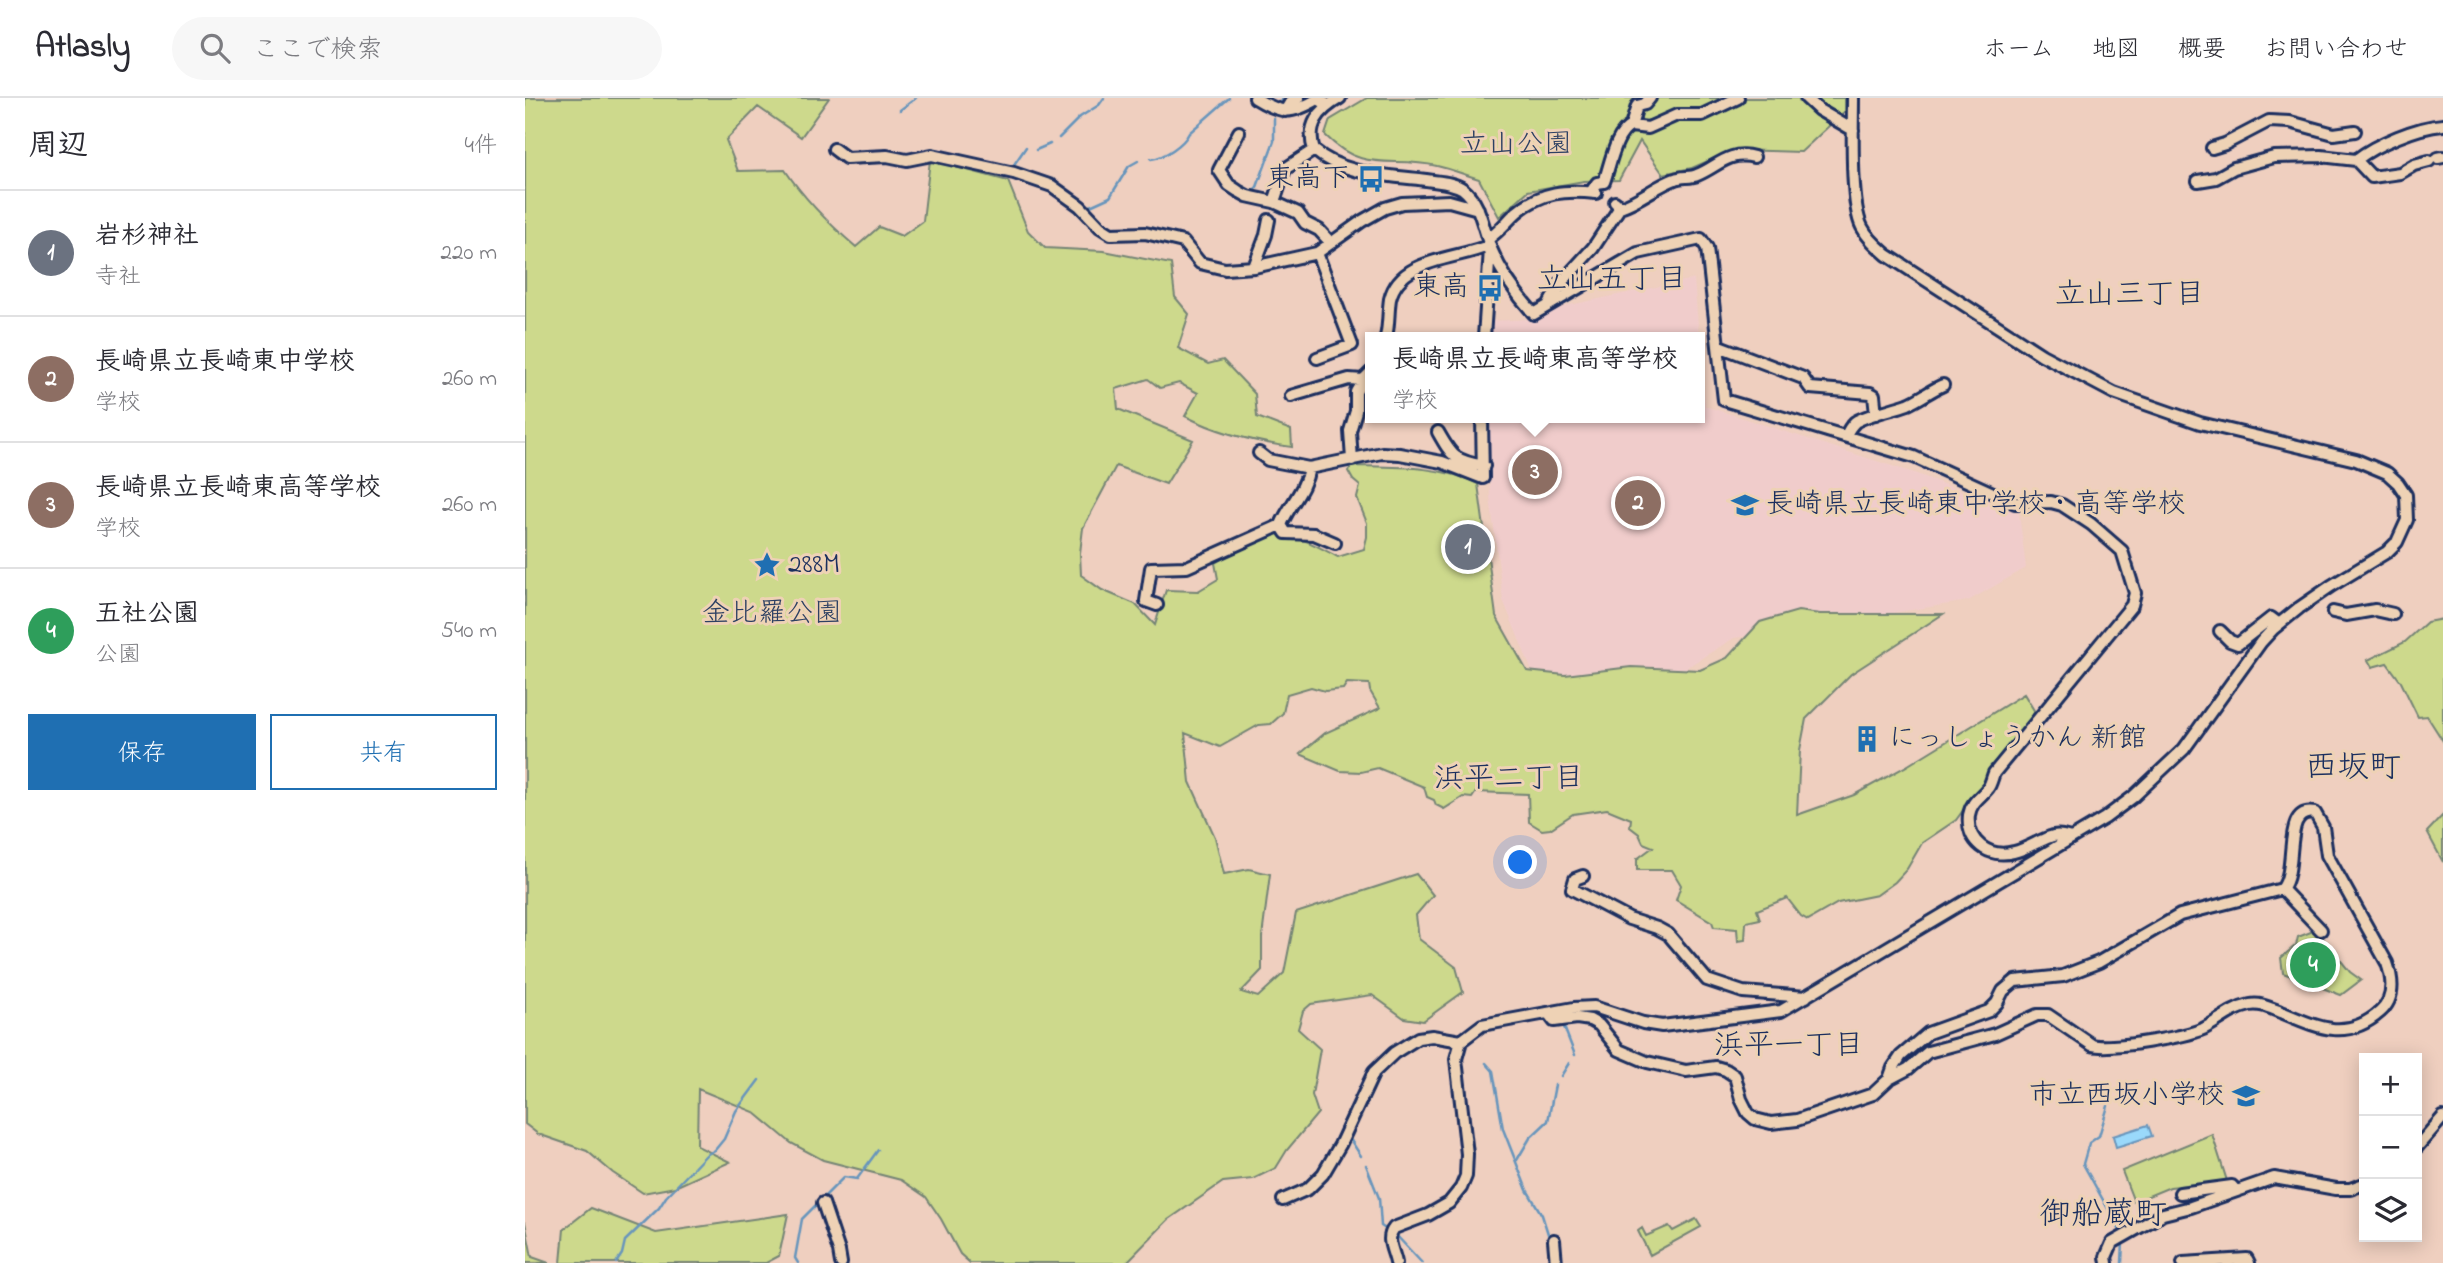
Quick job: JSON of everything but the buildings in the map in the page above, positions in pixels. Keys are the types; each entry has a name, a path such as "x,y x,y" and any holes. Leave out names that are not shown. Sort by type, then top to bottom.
{"street":[{"path":"1255,98 1272,108 1285,111 1299,109 1318,99 1328,105"},
{"path":"1285,111 1291,101 1298,98"},
{"path":"1340,98 1328,105 1315,119 1311,127 1314,150 1329,162 1352,169 1456,186 1468,194 1478,209 1503,274 1534,314 1638,253 1701,239 1707,248 1724,400 1914,457 2015,503 2051,502 2061,505 2091,524 2125,555 2135,593 2132,605 1994,773 1989,787 1973,803 1969,814 1969,829 1973,840 1981,848 1993,852 2016,852 2059,835 2071,838"},
{"path":"1631,126 1634,102 1645,104 1650,98"},
{"path":"1484,332 1490,244 1517,212 1552,192 1594,192 1597,183 1604,181 1625,129 1631,126 1648,128 1677,115 1702,116 1738,98"},
{"path":"1806,98 1819,110 1853,130"},
{"path":"1396,1263 1389,1240 1390,1231 1450,1203 1466,1176 1467,1154 1457,1059 1461,1041 1482,1025 1594,1007 1643,1023 1662,1026 1781,1011 2105,818 2133,797 2184,749 2260,642 2279,624 2330,586 2387,552 2397,542 2407,520 2406,495 2387,473 2356,460 2200,423 2114,393 2053,362 1887,255 1861,226 1856,209 1853,98"},
{"path":"2211,148 2225,144 2269,121 2290,122 2334,134 2355,131"},
{"path":"2356,160 2365,153 2411,133 2443,125"},
{"path":"1239,132 1219,170 1229,185 1247,196 1274,202 1298,213 1305,223 1326,236 1331,243"},
{"path":"834,149 846,158 887,156 907,160 932,155 1014,173 1052,186 1080,206 1100,227 1111,234 1156,234 1183,242 1200,263 1225,269 1254,267 1317,253 1362,221 1385,208 1402,203 1449,201 1478,209"},
{"path":"1274,202 1285,169 1314,150"},
{"path":"2198,181 2216,178 2234,168 2274,157 2321,156 2356,160 2372,177 2400,173 2414,165 2436,159"},
{"path":"1549,304 1560,284 1593,248 1618,204 1637,201 1676,179 1696,176 1721,160 1754,157"},
{"path":"1254,267 1269,220"},
{"path":"1387,332 1390,299 1396,286 1409,271 1424,263 1459,256 1490,244"},
{"path":"1317,253 1352,345 1317,358"},
{"path":"1719,346 1804,378 1810,388 1870,393 1874,395 1876,414"},
{"path":"1291,396 1338,381 1365,376"},
{"path":"1352,460 1350,431 1356,411 1356,392 1365,379"},
{"path":"1846,436 1857,420 1882,414 1887,408 1905,405 1943,385"},
{"path":"1259,453 1268,460 1309,468 1382,453 1400,454 1442,462 1483,478 1482,423"},
{"path":"1438,432 1450,454 1466,463 1484,466"},
{"path":"1157,606 1146,601 1151,568 1187,566 1281,526 1286,513 1307,483 1309,468"},
{"path":"1281,526 1286,533 1314,534 1335,543"},
{"path":"2333,612 2346,615 2375,610 2393,614"},
{"path":"2220,631 2230,642 2238,644 2271,618 2279,624"},
{"path":"1548,1013 1554,1021 1577,1018 1590,1020 1599,1025 1619,1050 1647,1062 1686,1071 1716,1067 1726,1070 1735,1076 1748,1113 1760,1121 1771,1123 1797,1120 1873,1094 1889,1079 1908,1069 1928,1052 1995,1034 2028,1018 2048,1015 2092,1045 2113,1047 2197,1031 2234,1010 2253,1004 2264,1005 2329,1030 2344,1030 2364,1023 2379,1013 2391,994 2392,976 2327,855 2323,827 2315,813 2304,812 2296,820 2289,876 2282,889 2180,915 2099,962 2063,976 2015,981 2003,991 1989,1011 1928,1033 1901,1056 1892,1068 1889,1079"},
{"path":"1583,876 1575,879 1572,889 1629,919 1668,934 1707,981 1743,992 1806,997"},
{"path":"2282,889 2321,929"},
{"path":"1283,1200 1308,1189 1323,1174 1340,1145 1374,1072 1394,1053 1418,1038 1432,1035 1461,1041"},
{"path":"2422,1141 2443,1116"},
{"path":"2107,1263 2106,1257 2112,1243 2163,1214 2274,1178 2336,1189 2359,1186"},
{"path":"2180,1193 2232,1186 2236,1191"},
{"path":"823,1203 841,1263"},
{"path":"1554,1240 1556,1263"},
{"path":"2183,1263 2247,1259 2249,1263"}],"shaded area":[{"path":"1694,279 1699,332 1489,332 1489,321 1531,319 1565,306"},
{"name":"長崎県立長崎東中学校・高等学校","path":"1705,406 1917,474 2019,513 2026,568 1968,601 1734,638 1676,674 1577,676 1532,671 1503,600 1490,497 1487,423 1705,423"}],"green space":[{"name":"金比羅公園","path":"525,98 829,98 801,137 758,107 726,140 738,171 785,170 817,211 856,247 879,227 902,236 923,221 930,160 1008,181 1028,231 1045,248 1104,251 1171,264 1175,297 1189,314 1178,348 1208,364 1223,360 1255,394 1257,417 1291,430 1292,447 1237,436 1185,416 1198,393 1179,383 1160,388 1148,379 1116,389 1118,409 1193,440 1166,484 1116,466 1083,528 1081,575 1102,590 1135,604 1155,625 1166,590 1198,591 1218,579 1215,563 1260,538 1283,534 1308,542 1338,557 1364,549 1367,523 1357,498 1360,486 1348,471 1352,466 1417,468 1448,473 1478,484 1496,616 1527,671 1565,675 1631,667 1700,670 1727,658 1760,622 1798,611 1820,614 1943,614 1851,674 1806,719 1800,750 1797,815 1854,795 2024,694 2035,712 1956,820 1922,843 1907,869 1895,882 1877,895 1838,903 1808,920 1801,916 1787,898 1757,910 1760,919 1746,922 1745,940 1738,941 1737,929 1714,927 1712,922 1676,900 1681,885 1672,870 1637,870 1637,859 1653,847 1643,843 1639,834 1630,827 1631,819 1607,809 1573,814 1550,829 1542,830 1529,822 1528,794 1476,792 1472,798 1463,797 1444,809 1427,797 1424,787 1378,768 1361,772 1340,771 1300,754 1325,733 1380,708 1369,684 1347,683 1343,689 1325,691 1311,687 1287,694 1283,713 1271,724 1259,725 1220,747 1185,733 1190,782 1215,837 1224,874 1249,869 1270,874 1262,937 1262,970 1241,992 1258,997 1284,973 1296,913 1416,874 1433,895 1416,915 1419,939 1456,967 1463,992 1423,1021 1404,1018 1372,995 1311,1004 1303,1011 1298,1029 1320,1049 1312,1095 1318,1113 1287,1150 1276,1168 1253,1179 1223,1182 1168,1220 1126,1263 970,1263 960,1254 926,1197 901,1180 823,1160 791,1143 754,1112 698,1089 697,1146 730,1162 675,1187 643,1193 587,1151 538,1134 525,1124"},
{"name":"立山公園","path":"1367,98 1845,98 1845,111 1801,152 1733,150 1692,168 1663,174 1640,141 1619,180 1584,181 1528,191 1499,217 1479,179 1421,163 1366,159 1339,147 1325,135 1330,120"},
{"path":"2443,619 2443,741 2427,716 2418,717 2401,682 2387,663 2372,667 2368,660 2405,642 2427,622"},
{"path":"2443,815 2443,862 2427,832"},
{"path":"2316,930 2350,972 2361,980 2341,995 2283,973 2281,958 2296,945 2298,937"},
{"path":"2212,1134 2227,1181 2170,1187 2134,1202 2122,1171"},
{"path":"591,1208 656,1233 788,1214 779,1256 766,1263 561,1263 564,1229"},
{"path":"1696,1219 1701,1227 1650,1255 1638,1231 1642,1228 1646,1236 1669,1226 1673,1231"},
{"path":"525,1222 532,1257 549,1263 525,1263"}],"water":[{"path":"2148,1125 2152,1136 2116,1147 2113,1136"}],"waterway":[{"path":"900,110 916,98"},
{"path":"1059,138 1104,98"},
{"path":"1151,159 1178,146 1229,98"},
{"path":"1280,103 1282,98"},
{"path":"1252,192 1257,187 1274,141 1274,118"},
{"path":"1036,150 1050,144"},
{"path":"1013,166 1026,147"},
{"path":"1088,207 1110,197 1129,166 1138,161"},
{"path":"1564,1027 1575,1055"},
{"path":"1486,1063 1493,1071 1503,1129 1527,1190 1542,1215 1549,1237"},
{"path":"1561,1076 1569,1063"},
{"path":"616,1263 622,1254 625,1241 724,1139 736,1111 759,1080"},
{"path":"1517,1160 1530,1138 1548,1121 1555,1085"},
{"path":"2108,1106 2099,1136 2089,1143 2083,1164 2122,1234"},
{"path":"1348,1136 1361,1156"},
{"path":"798,1263 795,1258 802,1219 844,1177 857,1179 878,1150"},
{"path":"1366,1165 1379,1198 1381,1226 1384,1228"},
{"path":"1396,1235 1422,1263"},
{"path":"2122,1263 2123,1241"}],"place":[{"name":"東高下","path":"1371,179"},
{"name":"東高","path":"1490,288"},
{"name":"長崎県立長崎東高等学校","path":"1535,472"},
{"name":"長崎県立長崎東中学校","path":"1638,503"},
{"name":"長崎県立長崎東中学校・高等学校","path":"1745,505"},
{"name":"岩杉神社","path":"1468,547"},
{"name":"288M","path":"767,565"},
{"name":"にっしょうかん 新館","path":"1867,739"},
{"name":"五社公園","path":"2313,965"},
{"name":"市立西坂小学校","path":"2246,1096"}],"district":[{"name":"立山五丁目","path":"1612,281"},
{"name":"立山三丁目","path":"2130,296"},
{"name":"西坂町","path":"2353,768"},
{"name":"浜平二丁目","path":"1509,780"},
{"name":"浜平一丁目","path":"1789,1047"},
{"name":"御船蔵町","path":"2103,1215"}]}
